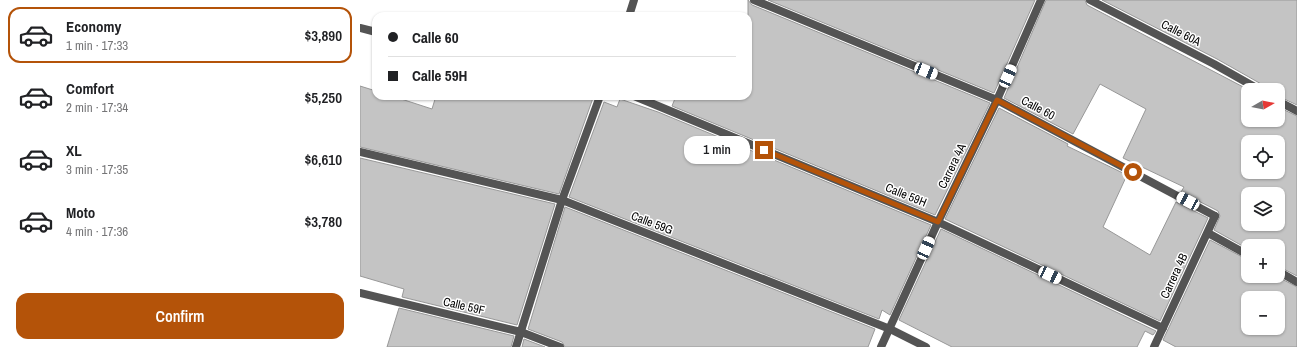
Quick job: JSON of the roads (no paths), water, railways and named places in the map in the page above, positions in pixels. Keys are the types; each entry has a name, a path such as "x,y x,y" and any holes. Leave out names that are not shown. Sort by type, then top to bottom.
{"street":[{"path":"630,12 634,0"},
{"name":"Calle 60","path":"754,0 997,100 1215,216"},
{"name":"Carrera 4A","path":"881,347 938,222 997,100 1041,0"},
{"name":"Calle 60A","path":"1090,0 1248,83"},
{"path":"360,28 372,31"},
{"path":"516,347 562,200 599,100"},
{"name":"Calle 59H","path":"644,100 938,222 1163,328"},
{"path":"1285,104 1297,111"},
{"name":"Calle 59G","path":"360,152 562,200 890,329 926,347"},
{"name":"Carrera 4B","path":"1154,347 1215,216"},
{"path":"1208,233 1241,251"},
{"path":"1285,275 1297,282"},
{"name":"Calle 59F","path":"360,293 521,332 560,347"}]}
